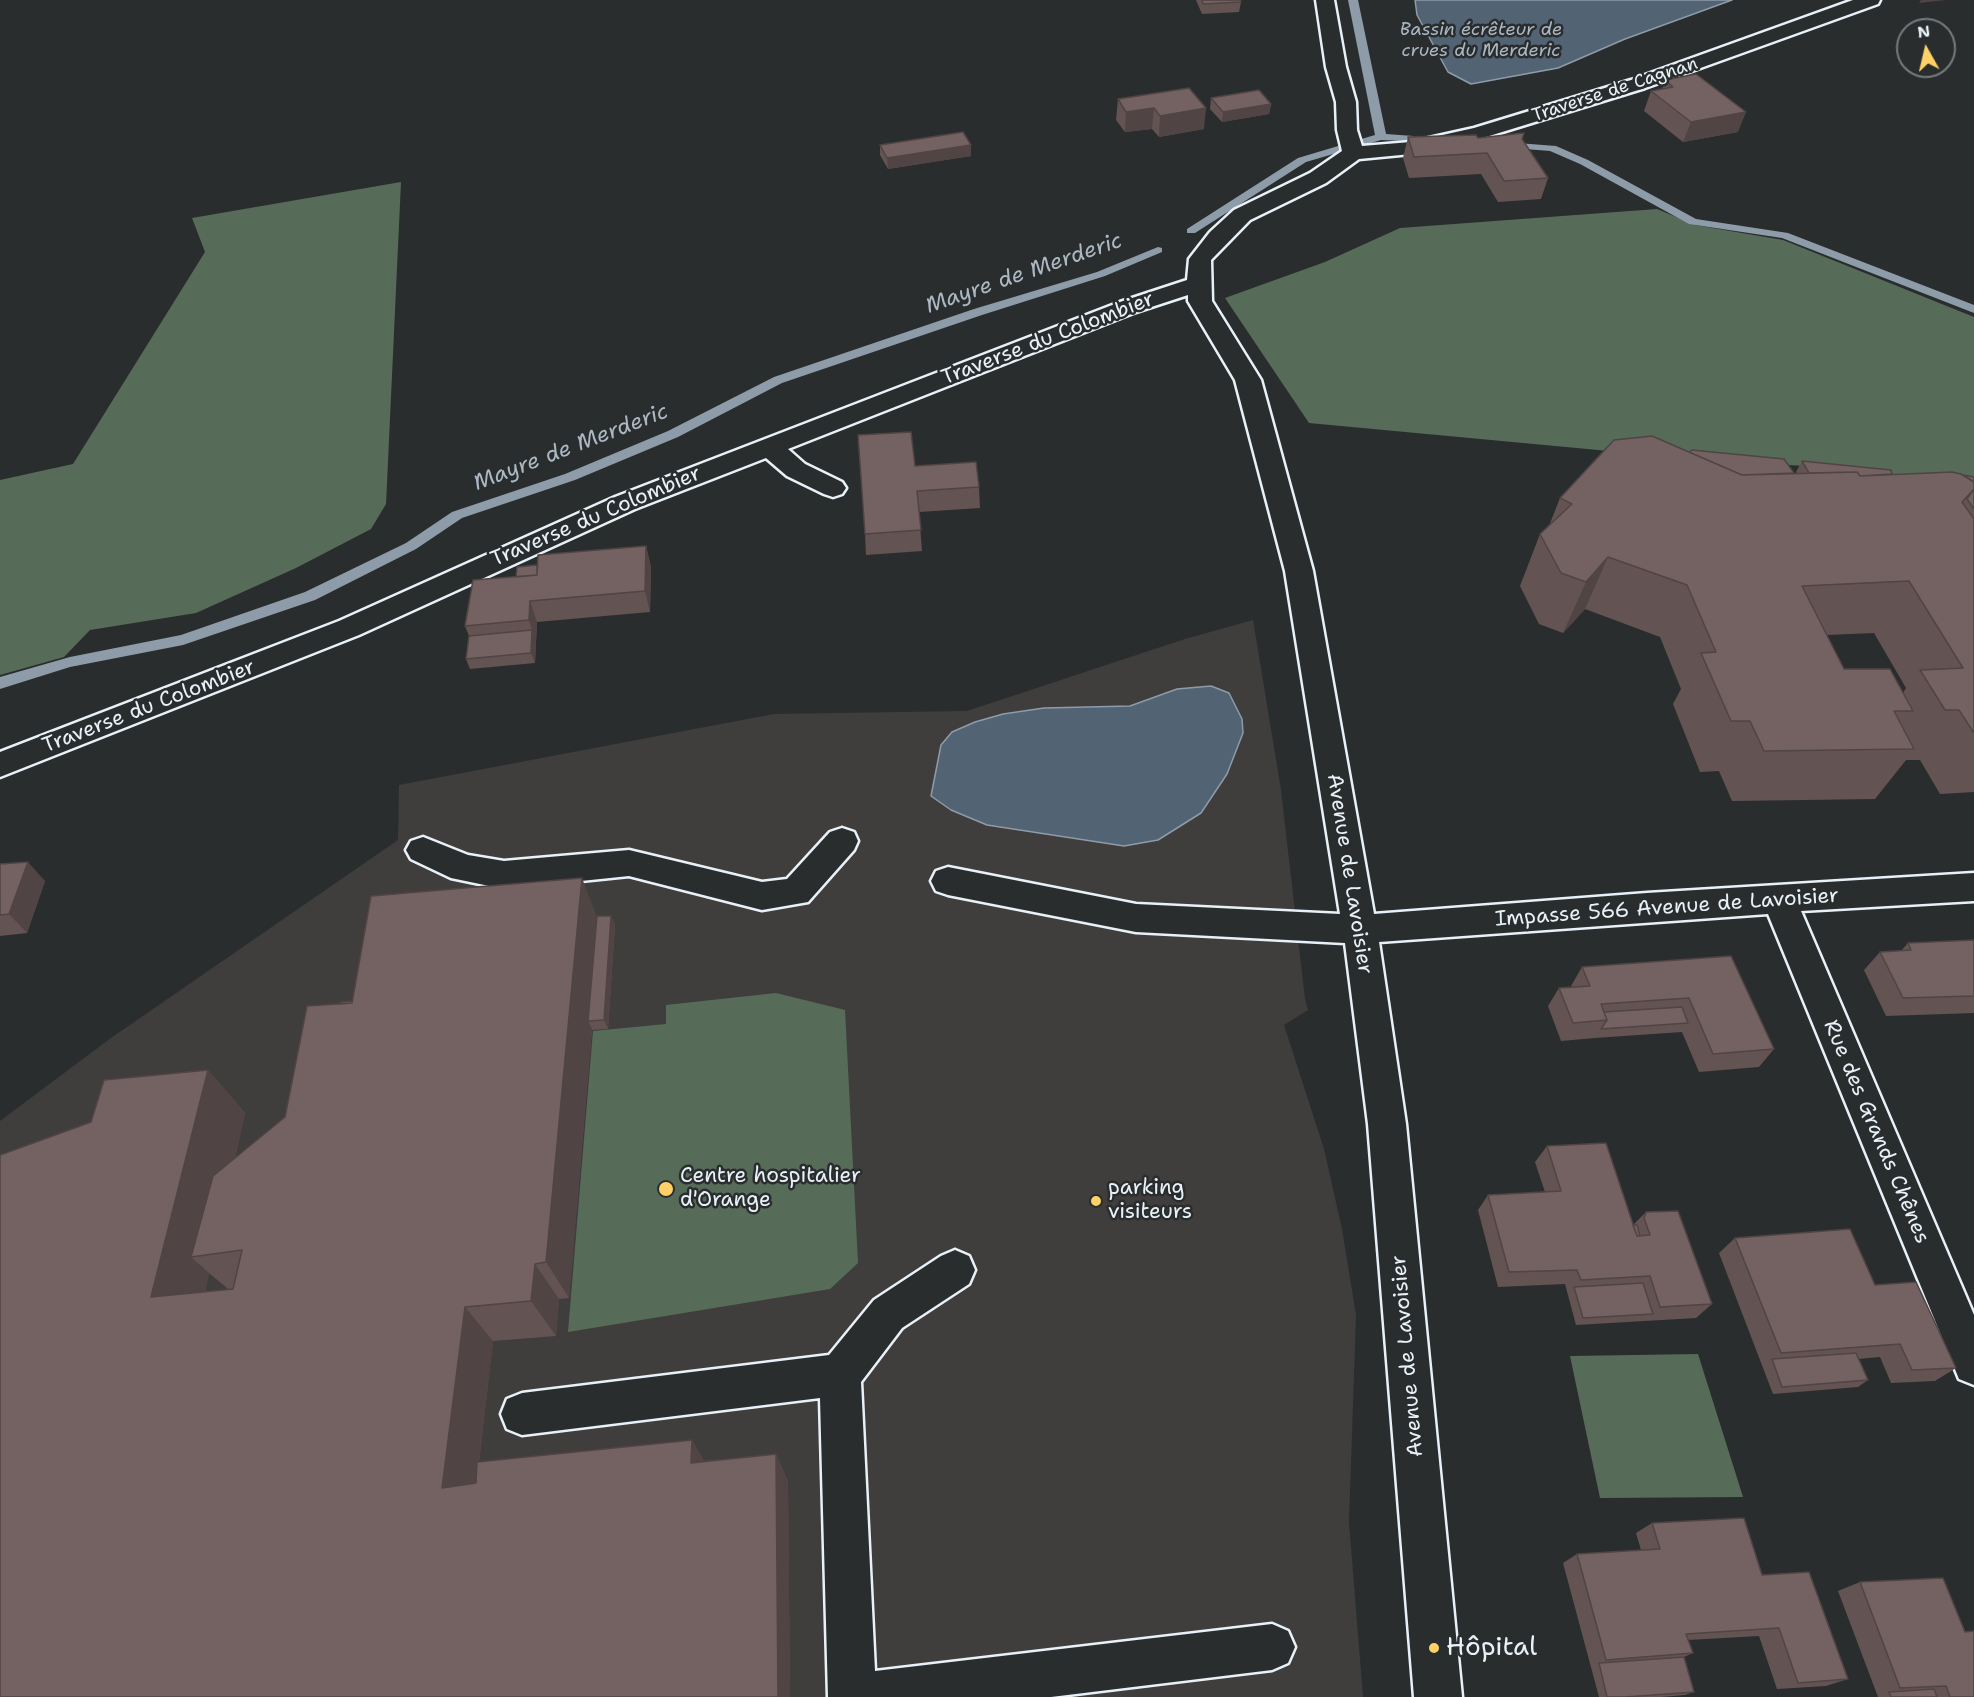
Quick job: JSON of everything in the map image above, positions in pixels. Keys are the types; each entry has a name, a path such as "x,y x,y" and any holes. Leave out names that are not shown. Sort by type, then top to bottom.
{"street":[{"path":"1325,0 1336,67 1346,102 1351,148"},
{"name":"Traverse de Cagnan","path":"1351,148 1426,145 1458,137 1638,84 1870,0"},
{"name":"Avenue de Lavoisier","path":"1351,148 1318,178 1242,215 1218,237 1200,259 1198,284 1200,301 1248,380 1268,463 1299,571 1360,929 1387,1124 1438,1697"},
{"name":"Traverse du Colombier","path":"0,765 349,628 573,526 769,447 1128,307 1198,284"},
{"path":"769,447 796,470 833,488"},
{"path":"423,850 464,868 504,875 629,863 762,896 796,892 842,841"},
{"name":"Impasse 566 Avenue de Lavoisier","path":"948,881 1136,918 1360,929 1974,887"},
{"name":"Rue des Grands Chênes","path":"1779,900 1974,1364"},
{"path":"955,1270 888,1314 840,1375 853,1697 1272,1647"},
{"path":"522,1414 840,1375"}],"shaded area":[{"name":"Centre hospitalier d'Orange","path":"1253,620 1281,790 1308,1010 1284,1025 1324,1149 1342,1229 1356,1315 1349,1522 1363,1697 0,1697 0,1121 111,1038 398,840 399,785 774,714 967,711 1185,639"}],"green space":[{"path":"401,182 386,504 371,529 296,568 196,613 90,630 64,657 0,675 0,480 73,464 205,252 192,218"},
{"path":"1657,209 1695,225 1783,240 1974,317 1974,487 1806,466 1716,461 1309,423 1225,298 1325,262 1400,228"},
{"path":"776,993 845,1010 858,1263 830,1289 568,1332 593,1031 666,1024 666,1005"},
{"path":"1698,1354 1743,1497 1600,1498 1570,1356"}],"water":[{"name":"Bassin écrêteur de crues du Merderic","path":"1415,0 1732,0 1625,39 1558,68 1471,84 1448,72 1417,15"},
{"path":"1211,686 1229,693 1242,719 1243,733 1227,774 1201,813 1158,840 1124,846 987,825 951,810 931,796 941,745 952,732 975,722 1003,714 1044,708 1130,706 1177,689"}],"building":[{"path":"1202,0 1240,0 1241,2 1203,4"},
{"path":"1696,74 1746,112 1691,122 1651,91 1673,87 1665,80"},
{"path":"1189,88 1206,108 1160,116 1154,108 1126,112 1118,99"},
{"path":"1259,90 1271,104 1223,112 1211,98"},
{"path":"963,132 971,145 887,158 880,145"},
{"path":"1524,133 1522,139 1548,178 1504,181 1487,153 1414,157 1408,137 1476,135 1478,138"},
{"path":"911,432 915,466 976,462 979,487 917,491 921,530 865,534 858,435"},
{"path":"1652,436 1742,475 1857,472 1860,476 1952,472 1961,474 1974,482 1974,489 1962,502 1974,519 1974,733 1959,710 1945,710 1920,670 1963,668 1909,581 1802,586 1844,669 1890,669 1913,711 1894,711 1914,749 1764,751 1750,721 1731,721 1701,653 1716,652 1687,585 1608,557 1586,582 1561,573 1540,534 1572,504 1560,498 1614,440"},
{"path":"1692,450 1784,459 1794,473 1742,475 1689,452"},
{"path":"1802,461 1891,470 1892,474 1860,476 1857,472 1809,473"},
{"path":"1964,475 1974,477 1974,482"},
{"path":"1974,489 1974,509 1967,499"},
{"path":"646,546 645,591 530,601 529,620 465,626 473,580 537,575 538,555"},
{"path":"537,565 537,575 516,577 517,567"},
{"path":"532,630 531,653 466,659 469,636"},
{"path":"28,862 9,914 0,915 0,864"},
{"path":"582,878 546,1262 535,1264 531,1301 465,1307 442,1488 476,1483 477,1462 692,1440 691,1463 776,1454 778,1697 0,1697 0,1155 91,1122 104,1080 208,1070 151,1297 233,1289 242,1250 191,1257 213,1176 285,1117 307,1006 352,1003 371,896"},
{"path":"597,916 611,916 604,1020 588,1021"},
{"path":"1974,940 1974,996 1903,998 1880,952 1911,950 1908,943"},
{"path":"1731,956 1774,1049 1713,1054 1689,998 1601,1004 1607,1020 1573,1023 1559,988 1590,986 1582,967"},
{"path":"1682,1007 1688,1023 1601,1029 1607,1020 1604,1012"},
{"path":"1606,1143 1637,1236 1650,1235 1644,1218 1646,1212 1678,1211 1712,1304 1660,1307 1650,1276 1581,1280 1577,1270 1509,1272 1488,1195 1561,1191 1547,1146"},
{"path":"1633,1225 1637,1225 1640,1236 1637,1236"},
{"path":"1850,1229 1875,1285 1916,1282 1956,1368 1912,1370 1900,1344 1781,1353 1735,1238"},
{"path":"1643,1283 1653,1314 1583,1318 1574,1287"},
{"path":"1856,1353 1868,1380 1782,1387 1772,1359"},
{"path":"1744,1518 1762,1575 1809,1572 1848,1679 1798,1683 1779,1628 1686,1634 1693,1653 1606,1660 1577,1554 1660,1549 1652,1523"},
{"path":"1943,1578 1965,1632 1974,1631 1974,1697 1950,1697 1946,1686 1900,1688 1860,1582"},
{"path":"1684,1657 1694,1692 1607,1697 1599,1663"},
{"path":"1934,1689 1937,1697 1891,1697 1889,1692"}],"waterway":[{"name":"Mayre de Merderic","path":"1353,0 1381,137"},
{"name":"Mayre de Merderic","path":"1191,231 1302,160 1381,137"},
{"path":"1381,137 1427,140"},
{"path":"1504,145 1552,148 1584,162 1693,222 1784,235 1974,309"},
{"name":"Mayre de Merderic","path":"0,683 70,662 183,640 310,596 411,546 457,515 570,477 673,434 778,380 978,312 1101,274 1158,250"}],"place":[{"name":"Centre hospitalier d'Orange","path":"666,1189"},
{"name":"parking visiteurs","path":"1096,1201"},
{"name":"Hôpital","path":"1434,1648"}]}
